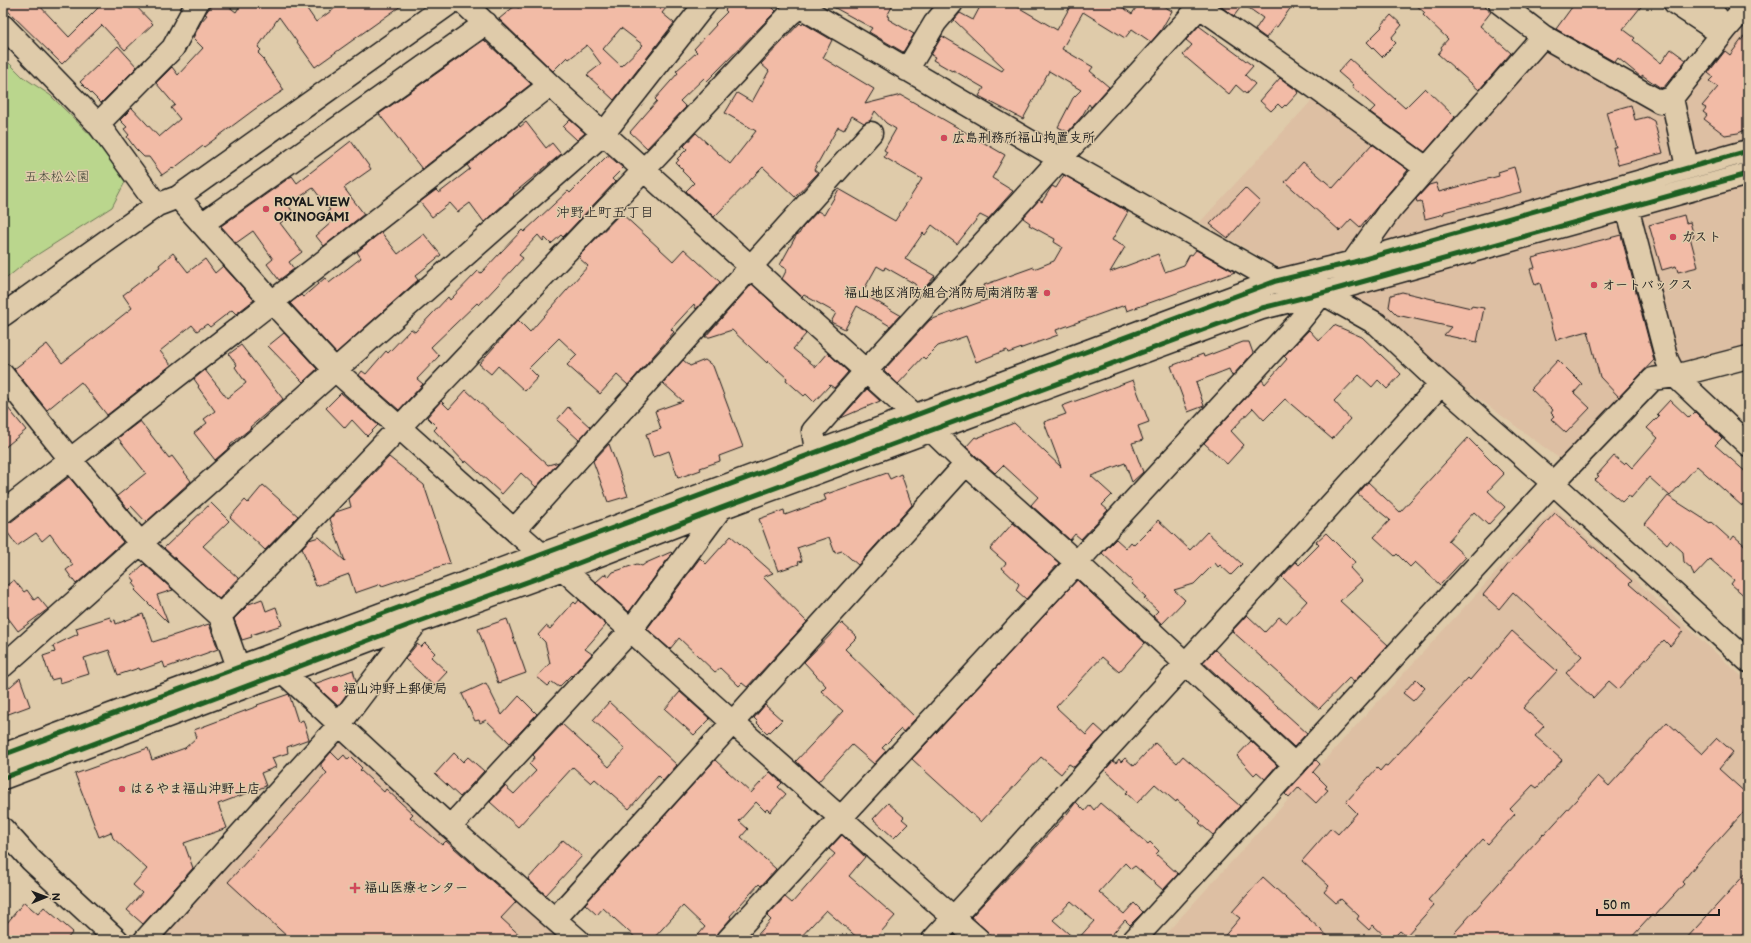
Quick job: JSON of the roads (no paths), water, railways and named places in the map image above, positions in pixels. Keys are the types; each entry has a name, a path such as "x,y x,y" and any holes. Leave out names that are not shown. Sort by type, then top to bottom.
{"street":[{"path":"98,124 172,48 197,3"},
{"path":"3,315 157,205 178,197 450,3"},
{"path":"464,3 550,85 750,265 865,372 931,430 966,464 1076,562 1295,765"},
{"path":"3,666 604,133 706,3"},
{"path":"906,70 935,23 952,3"},
{"path":"1500,3 1543,36 1660,102 1672,98 1748,4"},
{"path":"1675,3 1724,32"},
{"path":"1706,3 1724,32"},
{"path":"220,616 398,427 644,170 799,4 906,70 1276,281 1322,293 1377,324 1441,384 1553,483 1748,661"},
{"path":"816,451 813,431 1199,4 1426,168"},
{"path":"202,224 486,23"},
{"path":"3,26 98,124 157,205"},
{"path":"728,940 1298,323 1322,293 1354,262 1390,210 1543,36"},
{"path":"3,512 550,85"},
{"path":"1672,98 1687,167"},
{"path":"515,529 750,265 871,133"},
{"path":"3,755 1276,281 1354,262 1748,151"},
{"path":"3,778 283,672 563,569 721,508 1262,308 1322,293 1627,206 1748,174"},
{"path":"178,197 335,370 515,529 542,555 563,569 732,722 979,940"},
{"path":"1627,206 1667,360 1675,376 1748,445"},
{"path":"1134,940 1553,483 1653,379 1675,376 1748,357"},
{"path":"3,376 141,544 220,616 238,667"},
{"path":"933,940 1441,384"},
{"path":"556,919 966,464"},
{"path":"450,827 630,631 721,508"},
{"path":"145,940 339,725 417,622"},
{"path":"283,672 450,827 578,940"},
{"path":"3,829 31,860 117,940"}],"place":[{"name":"広島刑務所福山拘置支所","path":"944,138"},
{"name":"ROYAL VIEW OKINOGAMI","path":"266,209"},
{"name":"ガスト","path":"1673,237"},
{"name":"オートバックス","path":"1594,285"},
{"name":"福山地区消防組合消防局南消防署","path":"1047,293"},
{"name":"福山沖野上郵便局","path":"335,689"},
{"name":"はるやま福山沖野上店","path":"122,789"},
{"name":"福山医療センター","path":"355,888"}],"district":[{"name":"沖野上町五丁目","path":"605,212"}],"park label":[{"name":"五本松公園","path":"57,177"}]}
